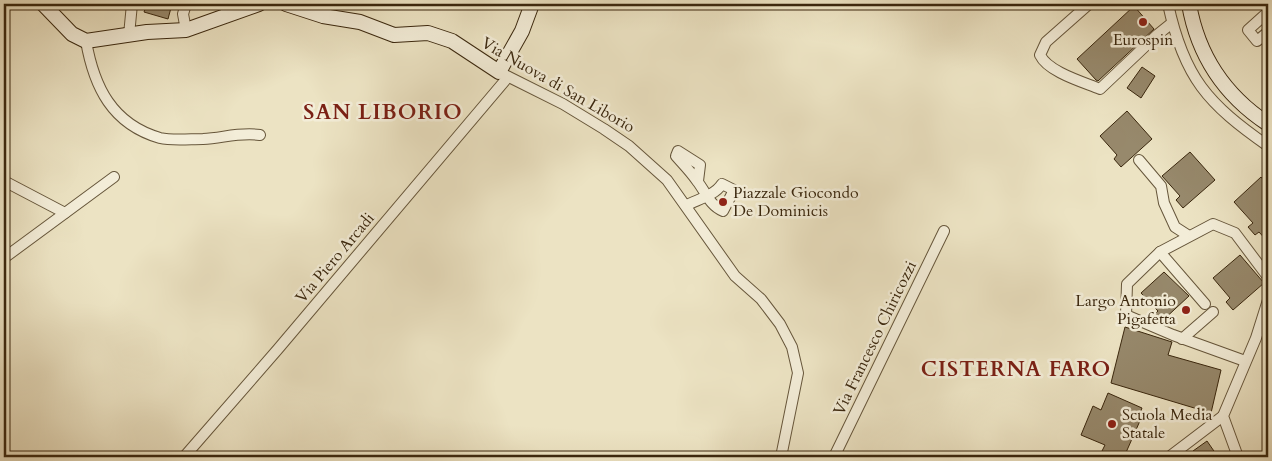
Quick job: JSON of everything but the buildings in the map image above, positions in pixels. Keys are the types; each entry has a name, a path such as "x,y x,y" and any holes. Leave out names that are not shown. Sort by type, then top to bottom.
{"street":[{"path":"43,4 72,34 86,41 186,30 259,4"},
{"path":"186,4 183,14 186,30"},
{"path":"503,74 532,4"},
{"path":"1089,4 1046,42 1040,56 1043,62 1050,67 1100,89 1172,23"},
{"path":"1168,4 1172,23 1185,62 1203,92 1219,109 1268,146"},
{"path":"1189,4 1197,40 1212,71 1235,98 1268,124"},
{"name":"Via Nuova di San Liborio","path":"295,5 323,16 360,22 394,35 428,33 452,41 503,74 563,104 629,146 667,180 687,205 735,276 761,299 780,324 792,347 798,373 781,457"},
{"path":"130,35 134,6"},
{"path":"1268,12 1248,30 1257,41 1268,32"},
{"path":"86,41 98,87 109,105 135,128 162,139 205,139 244,132 260,135"},
{"name":"Via Piero Arcadi","path":"184,457 278,349 503,74"},
{"path":"1139,160 1161,186 1164,203 1175,227 1188,236"},
{"path":"4,258 114,177"},
{"path":"4,181 65,213"},
{"path":"687,205 706,196 698,182"},
{"path":"1246,361 1182,339 1126,315 1127,284 1160,252 1213,224 1235,233 1268,277"},
{"name":"Via Francesco Chiricozzi","path":"834,457 944,231"},
{"path":"1160,252 1205,304"},
{"path":"1169,457 1223,416 1246,361 1268,300"},
{"path":"1182,339 1213,312"},
{"path":"1223,416 1238,457"}],"place":[{"name":"Eurospin","path":"1143,22"},
{"name":"Piazzale Giocondo De Dominicis","path":"723,202"},
{"name":"Largo Antonio Pigafetta","path":"1186,310"},
{"name":"Scuola Media Statale","path":"1112,424"}],"district":[{"name":"SAN LIBORIO","path":"383,112"},
{"name":"CISTERNA FARO","path":"1016,369"}]}
